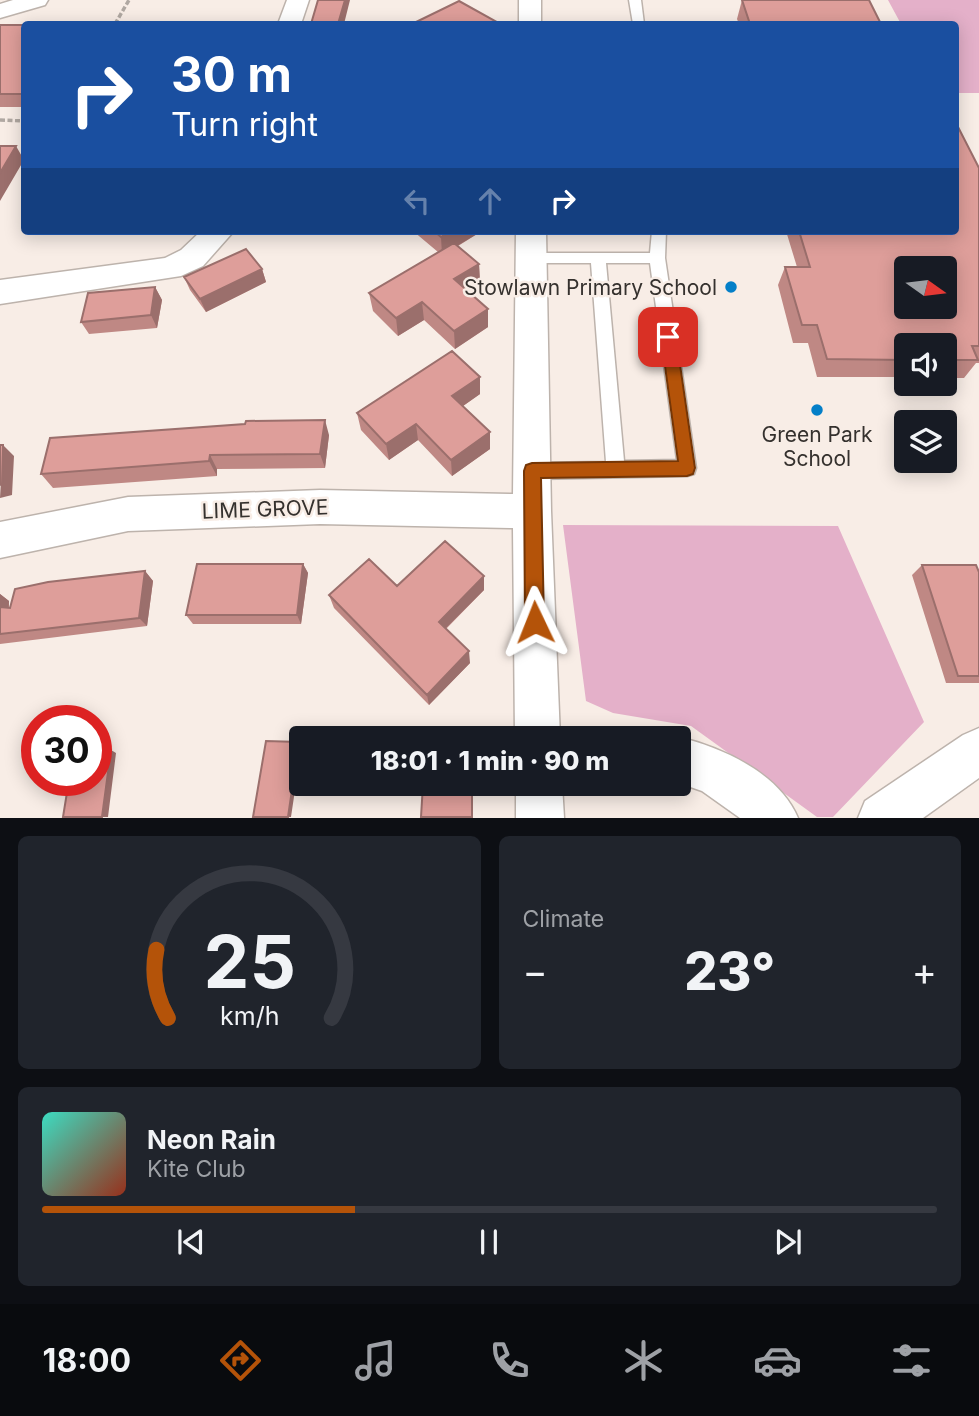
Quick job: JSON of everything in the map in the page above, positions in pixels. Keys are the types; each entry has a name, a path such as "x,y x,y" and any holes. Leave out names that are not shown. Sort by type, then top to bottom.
{"street":[{"path":"0,12 37,0"},
{"path":"291,21 298,0"},
{"path":"530,0 530,21"},
{"path":"0,292 170,268 192,258 215,235"},
{"path":"532,245 532,511 547,726"},
{"name":"LIME GROVE","path":"0,540 128,514 320,507 532,511"},
{"path":"882,817 979,751"},
{"path":"691,765 725,778 762,804 774,817"},
{"path":"539,796 540,817"}],"lane":[{"path":"635,0 638,21"},
{"path":"532,471 687,468 657,258 659,235"},
{"path":"532,245 598,258 657,258"},
{"path":"598,258 617,469"}],"path":[{"path":"117,21 129,0"},
{"path":"0,120 21,121"}],"shaded area":[{"path":"888,0 979,0 979,93 959,93 959,21 899,21"},
{"path":"563,525 838,526 924,722 833,817 817,817 691,726 613,713 586,701"}],"building":[{"path":"318,0 345,0 339,21 312,21"},
{"path":"742,0 869,0 880,21 749,21"},
{"path":"459,1 495,21 418,21"},
{"path":"0,25 21,25 21,94 0,94"},
{"path":"959,129 979,168 979,346 972,346 978,360 957,360 957,333 894,333 894,360 827,359 817,325 802,325 785,267 810,267 800,235 959,235"},
{"path":"0,146 16,146 0,173"},
{"path":"454,243 479,264 454,279 488,309 454,331 422,302 396,318 369,293"},
{"path":"246,249 262,269 200,299 184,277"},
{"path":"155,287 151,315 81,322 88,293"},
{"path":"452,351 480,377 452,396 490,432 451,460 416,424 386,444 357,413"},
{"path":"325,420 320,454 210,455 209,461 41,474 50,438 245,424 246,421"},
{"path":"0,445 3,445 0,485"},
{"path":"445,541 484,576 439,622 469,651 427,695 329,595 369,559 397,586"},
{"path":"197,564 303,564 297,615 186,615"},
{"path":"922,565 976,565 979,572 979,676 958,676"},
{"path":"145,571 139,618 0,634 0,607 10,608 15,589 48,582"},
{"path":"266,741 289,742 291,796 288,817 253,817"},
{"path":"66,796 105,796 102,817 63,817"},
{"path":"422,796 472,796 472,817 421,817"}],"place":[{"name":"Stowlawn Primary School","path":"731,287"},
{"name":"Green Park School","path":"817,410"}],"route":[{"path":"535,622 532,471 687,468 668,337"}]}
